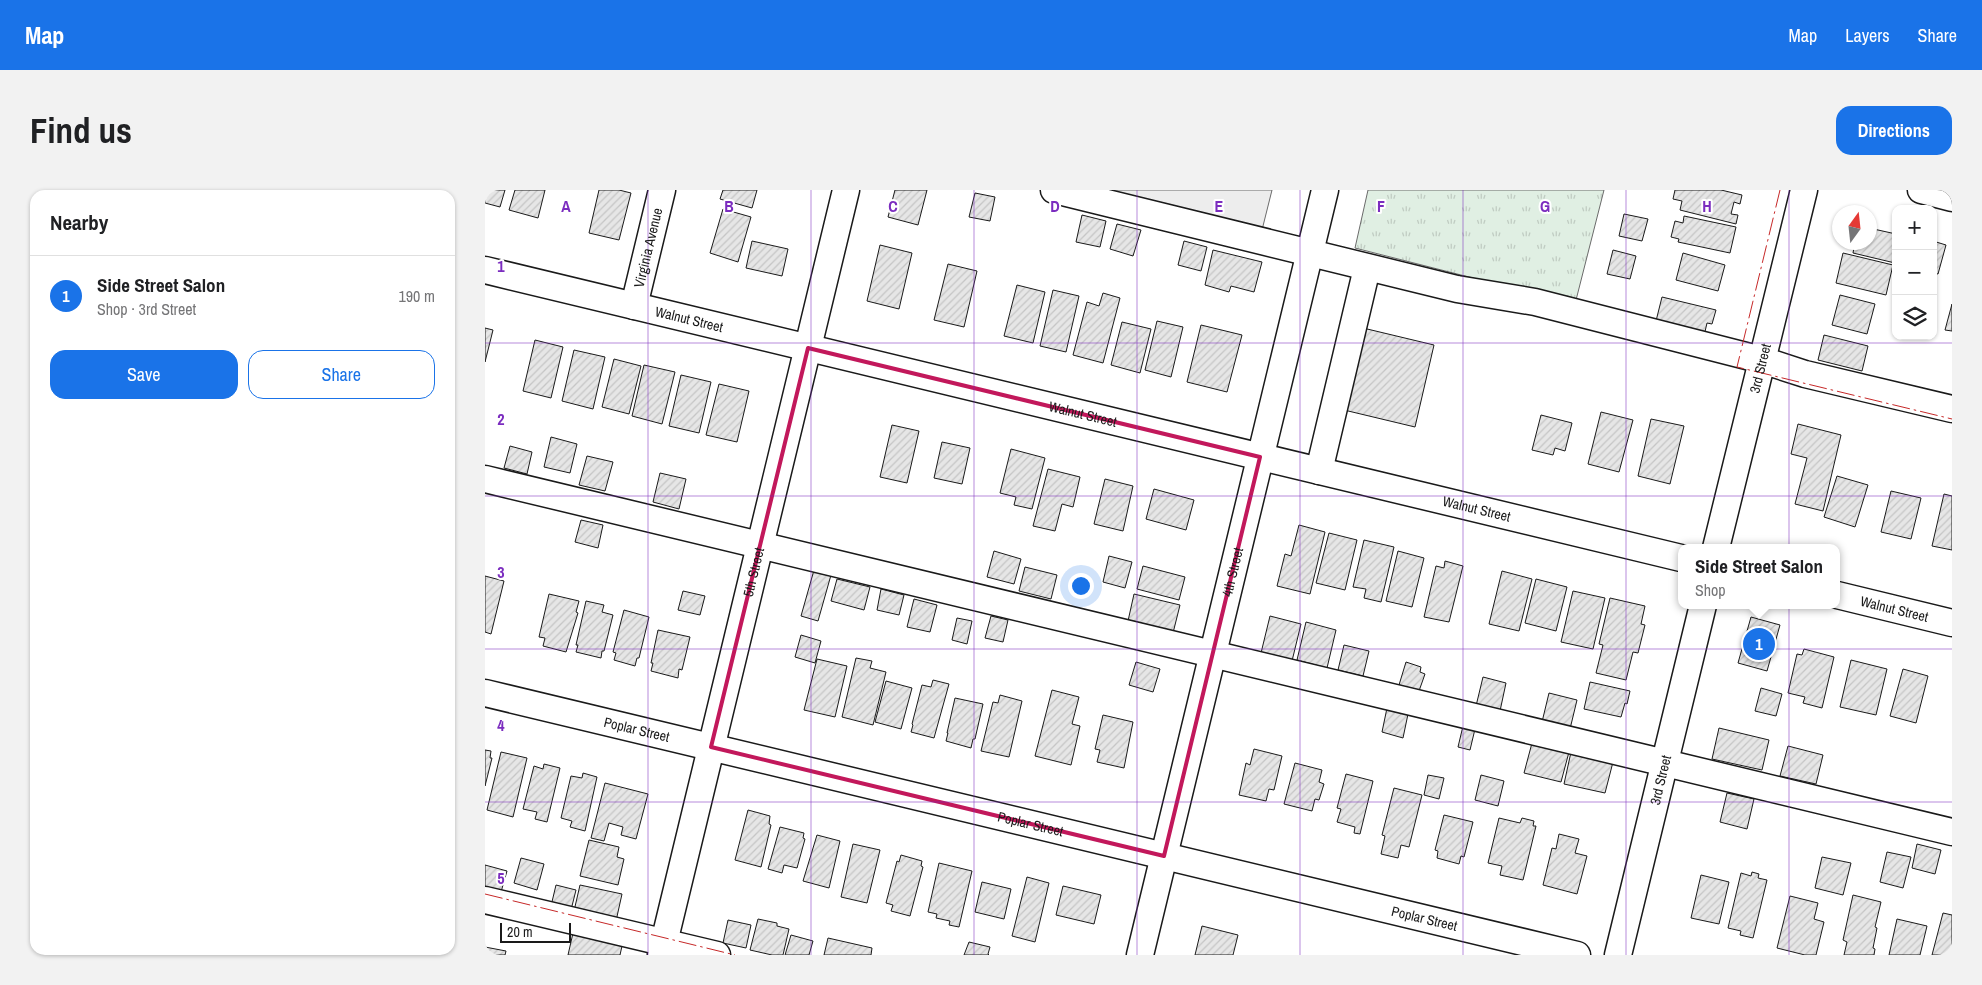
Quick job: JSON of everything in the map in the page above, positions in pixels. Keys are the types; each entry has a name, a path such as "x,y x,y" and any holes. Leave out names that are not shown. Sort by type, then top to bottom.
{"street":[{"name":"Virginia Avenue","path":"634,306 662,190"},
{"name":"5th Street","path":"662,948 846,190"},
{"path":"1054,190 1091,194 1309,253 1457,289 1535,302 1762,360 1805,374 1952,409"},
{"name":"4th Street","path":"1140,955 1325,190"},
{"name":"3rd Street","path":"1717,544 1804,190"},
{"path":"1319,471 1367,268"},
{"name":"Walnut Street","path":"485,270 1678,557"},
{"path":"485,479 1952,832"},
{"name":"Walnut Street","path":"1840,596 1952,623"},
{"name":"3rd Street","path":"1618,955 1702,609"},
{"name":"Poplar Street","path":"485,693 1577,955"},
{"path":"485,900 662,948 717,955"}],"highlighted area":[{"path":"808,348 1260,457 1164,856 711,747"}],"green space":[{"path":"1368,190 1604,190 1575,304 1355,248"}],"shaded area":[{"path":"1102,190 1272,190 1262,230"}],"building":[{"path":"485,190 505,190 500,207 485,203"},
{"path":"515,190 545,190 538,218 509,210"},
{"path":"599,190 619,190 631,193 619,240 589,233"},
{"path":"723,190 757,190 752,208 720,199"},
{"path":"895,190 927,190 918,225 888,217"},
{"path":"1675,190 1721,190 1742,195 1740,204 1734,202 1731,214 1738,215 1736,224 1680,210 1682,201 1673,199"},
{"path":"975,193 995,197 990,221 969,217"},
{"path":"723,209 751,217 738,262 710,253"},
{"path":"1624,214 1648,219 1642,241 1619,236"},
{"path":"1082,215 1106,221 1100,247 1076,242"},
{"path":"1684,216 1736,227 1730,253 1678,242 1679,239 1671,237 1675,221 1683,223"},
{"path":"1117,224 1141,230 1133,256 1110,249"},
{"path":"1877,230 1892,233 1892,262 1853,253 1854,250 1877,250"},
{"path":"752,241 788,249 782,276 746,268"},
{"path":"1184,241 1207,247 1201,271 1178,265"},
{"path":"1937,242 1946,245 1937,274"},
{"path":"880,245 912,253 899,309 867,301"},
{"path":"1213,250 1262,262 1254,292 1231,286 1229,292 1205,285"},
{"path":"1613,250 1636,256 1630,279 1607,274"},
{"path":"1683,253 1725,265 1718,291 1676,280"},
{"path":"1843,253 1892,265 1886,295 1836,283"},
{"path":"948,264 977,271 964,327 934,320"},
{"path":"1017,285 1045,292 1033,343 1004,336"},
{"path":"1053,290 1079,296 1066,352 1040,346"},
{"path":"1103,293 1120,298 1103,363 1073,355 1087,302 1099,306"},
{"path":"1840,295 1875,304 1867,334 1832,325"},
{"path":"1662,297 1716,310 1712,324 1707,323 1704,336 1655,325"},
{"path":"1952,304 1952,331 1945,330"},
{"path":"1157,321 1183,327 1171,377 1145,370"},
{"path":"1122,322 1151,329 1140,373 1111,365"},
{"path":"1201,325 1242,335 1227,392 1187,382"},
{"path":"485,328 493,330 485,362"},
{"path":"1363,328 1434,345 1415,427 1344,410"},
{"path":"1824,335 1868,346 1862,371 1818,360"},
{"path":"535,340 563,347 551,398 523,391"},
{"path":"574,350 605,357 593,409 562,401"},
{"path":"614,359 641,366 629,414 602,407"},
{"path":"644,365 675,372 662,424 632,416"},
{"path":"681,375 711,382 699,433 669,426"},
{"path":"719,384 749,391 737,442 706,435"},
{"path":"1601,412 1633,420 1619,472 1588,464"},
{"path":"1541,415 1572,423 1565,451 1555,448 1553,455 1532,450"},
{"path":"1651,419 1684,426 1670,484 1638,476"},
{"path":"1798,424 1841,435 1823,511 1795,504 1807,458 1791,454"},
{"path":"892,425 919,431 907,483 880,477"},
{"path":"551,437 577,444 570,473 544,467"},
{"path":"942,442 970,448 962,484 934,478"},
{"path":"510,446 532,452 527,474 504,468"},
{"path":"1011,449 1045,458 1032,509 1014,505 1016,497 1000,493"},
{"path":"587,456 613,462 605,491 579,485"},
{"path":"1048,469 1080,477 1073,507 1062,504 1055,531 1033,526"},
{"path":"660,473 686,479 679,509 653,502"},
{"path":"1837,476 1868,485 1855,527 1824,517"},
{"path":"1105,479 1133,486 1123,531 1094,524"},
{"path":"1154,489 1194,500 1186,530 1146,519"},
{"path":"1891,491 1921,498 1911,539 1881,532"},
{"path":"1944,494 1952,496 1952,550 1932,546"},
{"path":"581,520 603,525 598,548 575,542"},
{"path":"1299,525 1325,532 1310,594 1277,586 1285,554 1291,556"},
{"path":"1329,533 1357,540 1345,590 1316,583"},
{"path":"1364,540 1394,547 1381,602 1364,598 1366,589 1353,587"},
{"path":"994,551 1021,559 1014,584 987,577"},
{"path":"1398,551 1424,558 1412,607 1386,601"},
{"path":"1109,556 1132,562 1125,588 1103,582"},
{"path":"1445,561 1463,566 1449,622 1424,617 1436,566 1444,568"},
{"path":"1143,566 1185,577 1179,600 1137,589"},
{"path":"1025,567 1057,575 1051,599 1019,591"},
{"path":"814,570 831,575 818,621 801,616"},
{"path":"1502,571 1532,579 1519,631 1489,624"},
{"path":"485,576 504,581 491,634 485,632"},
{"path":"837,579 870,587 864,610 831,601"},
{"path":"1536,579 1567,587 1556,631 1525,623"},
{"path":"881,589 904,595 899,615 877,610"},
{"path":"683,591 705,596 700,615 678,610"},
{"path":"1573,591 1605,598 1593,649 1561,642"},
{"path":"549,594 579,601 576,612 578,613 566,652 543,646 545,638 539,637"},
{"path":"1134,594 1180,605 1173,633 1128,621"},
{"path":"1610,598 1645,606 1641,624 1645,625 1638,653 1633,652 1626,680 1596,673 1603,645 1599,644"},
{"path":"914,599 937,605 930,632 907,627"},
{"path":"586,601 604,605 602,612 613,615 601,658 576,652"},
{"path":"624,610 649,617 639,658 637,658 635,666 614,660 616,653 613,652"},
{"path":"991,616 1008,620 1003,642 985,638"},
{"path":"1270,616 1301,624 1292,661 1261,653"},
{"path":"1751,617 1780,625 1767,671 1738,663"},
{"path":"957,618 972,621 967,644 952,640"},
{"path":"1306,622 1336,630 1327,668 1297,660"},
{"path":"658,630 690,637 682,670 679,669 678,678 651,671"},
{"path":"801,635 821,641 815,663 795,657"},
{"path":"1344,645 1369,651 1363,676 1338,670"},
{"path":"1804,649 1834,657 1822,708 1803,703 1805,697 1788,693 1797,654 1802,655"},
{"path":"856,658 872,661 870,668 886,672 873,725 842,717"},
{"path":"817,659 847,666 835,717 804,710"},
{"path":"1851,660 1887,669 1876,715 1840,707"},
{"path":"1136,662 1160,669 1153,692 1129,685"},
{"path":"1406,662 1421,667 1420,672 1425,674 1419,691 1399,685"},
{"path":"1903,669 1928,676 1916,723 1890,716"},
{"path":"1483,677 1506,683 1500,711 1476,706"},
{"path":"933,680 949,684 934,738 911,732 922,685 931,687"},
{"path":"886,681 912,688 901,729 875,722"},
{"path":"1590,682 1630,691 1621,717 1584,709"},
{"path":"1761,688 1782,694 1776,716 1755,711"},
{"path":"1052,690 1079,697 1072,724 1080,726 1071,765 1035,756"},
{"path":"1549,693 1577,700 1570,729 1542,722"},
{"path":"1000,695 1022,701 1009,757 981,751 993,702 998,703"},
{"path":"955,698 983,704 971,748 946,741"},
{"path":"1387,708 1408,714 1403,738 1382,732"},
{"path":"1103,715 1133,722 1124,768 1097,762 1100,750 1095,749"},
{"path":"1463,726 1475,729 1470,750 1458,747"},
{"path":"1719,728 1769,740 1762,770 1712,759"},
{"path":"1532,743 1569,752 1561,782 1524,773"},
{"path":"1788,746 1823,755 1816,784 1780,776"},
{"path":"1254,749 1282,756 1274,790 1269,789 1266,801 1239,795 1246,763 1250,765"},
{"path":"485,750 491,751 490,758 492,758 485,786"},
{"path":"501,752 527,758 513,817 487,810"},
{"path":"1571,752 1613,762 1605,793 1564,784"},
{"path":"1295,763 1322,770 1319,782 1324,784 1319,800 1315,799 1312,811 1284,804"},
{"path":"544,764 560,768 547,822 535,819 537,812 523,809 534,766 543,769"},
{"path":"583,773 597,777 585,831 570,827 572,821 561,818 571,776 582,778"},
{"path":"1346,774 1373,781 1360,834 1354,833 1355,827 1337,822 1341,809 1337,808"},
{"path":"1428,775 1444,778 1439,799 1424,795"},
{"path":"1481,775 1504,781 1498,806 1475,800"},
{"path":"605,783 648,794 636,839 621,835 623,827 609,823 604,841 591,838"},
{"path":"1394,788 1422,795 1409,847 1401,845 1398,858 1381,854 1385,836 1382,835"},
{"path":"1727,793 1754,799 1747,829 1720,822"},
{"path":"748,810 770,816 769,824 771,825 761,867 735,860"},
{"path":"1444,815 1473,822 1464,857 1461,856 1459,864 1437,858 1438,851 1435,850"},
{"path":"1499,818 1520,823 1522,818 1534,821 1533,826 1536,826 1523,880 1500,875 1502,866 1488,863"},
{"path":"780,827 804,833 803,838 805,839 797,868 784,865 782,873 768,869"},
{"path":"1559,834 1579,839 1575,853 1587,856 1577,894 1543,885 1552,848 1556,849"},
{"path":"817,835 840,841 829,888 803,881"},
{"path":"589,840 619,847 617,857 624,859 618,885 580,876"},
{"path":"853,844 880,850 867,903 841,897"},
{"path":"1917,844 1941,850 1935,874 1912,868"},
{"path":"1887,852 1911,857 1903,888 1880,882"},
{"path":"901,855 922,861 921,866 923,867 910,916 891,911 893,905 886,903 897,861 899,862"},
{"path":"1822,857 1851,863 1843,895 1815,888"},
{"path":"521,858 544,864 537,890 514,883"},
{"path":"939,863 972,871 959,927 949,925 950,921 936,918 937,914 928,912"},
{"path":"485,865 507,871 501,892 485,888"},
{"path":"1752,872 1759,874 1758,878 1767,880 1753,938 1740,935 1741,931 1728,928 1741,873 1751,876"},
{"path":"1701,875 1729,882 1719,924 1691,918"},
{"path":"1027,877 1049,883 1035,942 1012,936"},
{"path":"982,882 1011,889 1004,919 975,912"},
{"path":"556,885 576,890 571,910 551,906"},
{"path":"580,885 622,894 616,921 574,911"},
{"path":"1063,886 1101,895 1094,924 1056,915"},
{"path":"1853,895 1881,902 1875,927 1877,928 1873,948 1875,949 1874,955 1844,955 1847,942 1843,940"},
{"path":"1790,896 1818,903 1814,919 1824,922 1816,955 1805,955 1777,948"},
{"path":"1943,913 1952,915 1952,955 1932,955"},
{"path":"758,919 777,923 777,926 789,929 783,955 772,955 750,950"},
{"path":"1897,919 1927,926 1920,955 1889,955"},
{"path":"728,920 751,925 746,948 723,943"},
{"path":"1202,926 1238,935 1233,955 1195,955"},
{"path":"573,933 622,946 620,955 568,955"},
{"path":"791,935 813,941 809,955 785,955"},
{"path":"828,938 872,948 871,955 824,955"},
{"path":"969,942 990,947 989,955 964,955"},
{"path":"485,947 506,951 505,955 485,955"}],"power":[{"path":"1780,190 1737,367 1952,419"},
{"path":"485,894 735,955"}],"place":[{"name":"Side Street Salon","path":"1759,644"}]}
